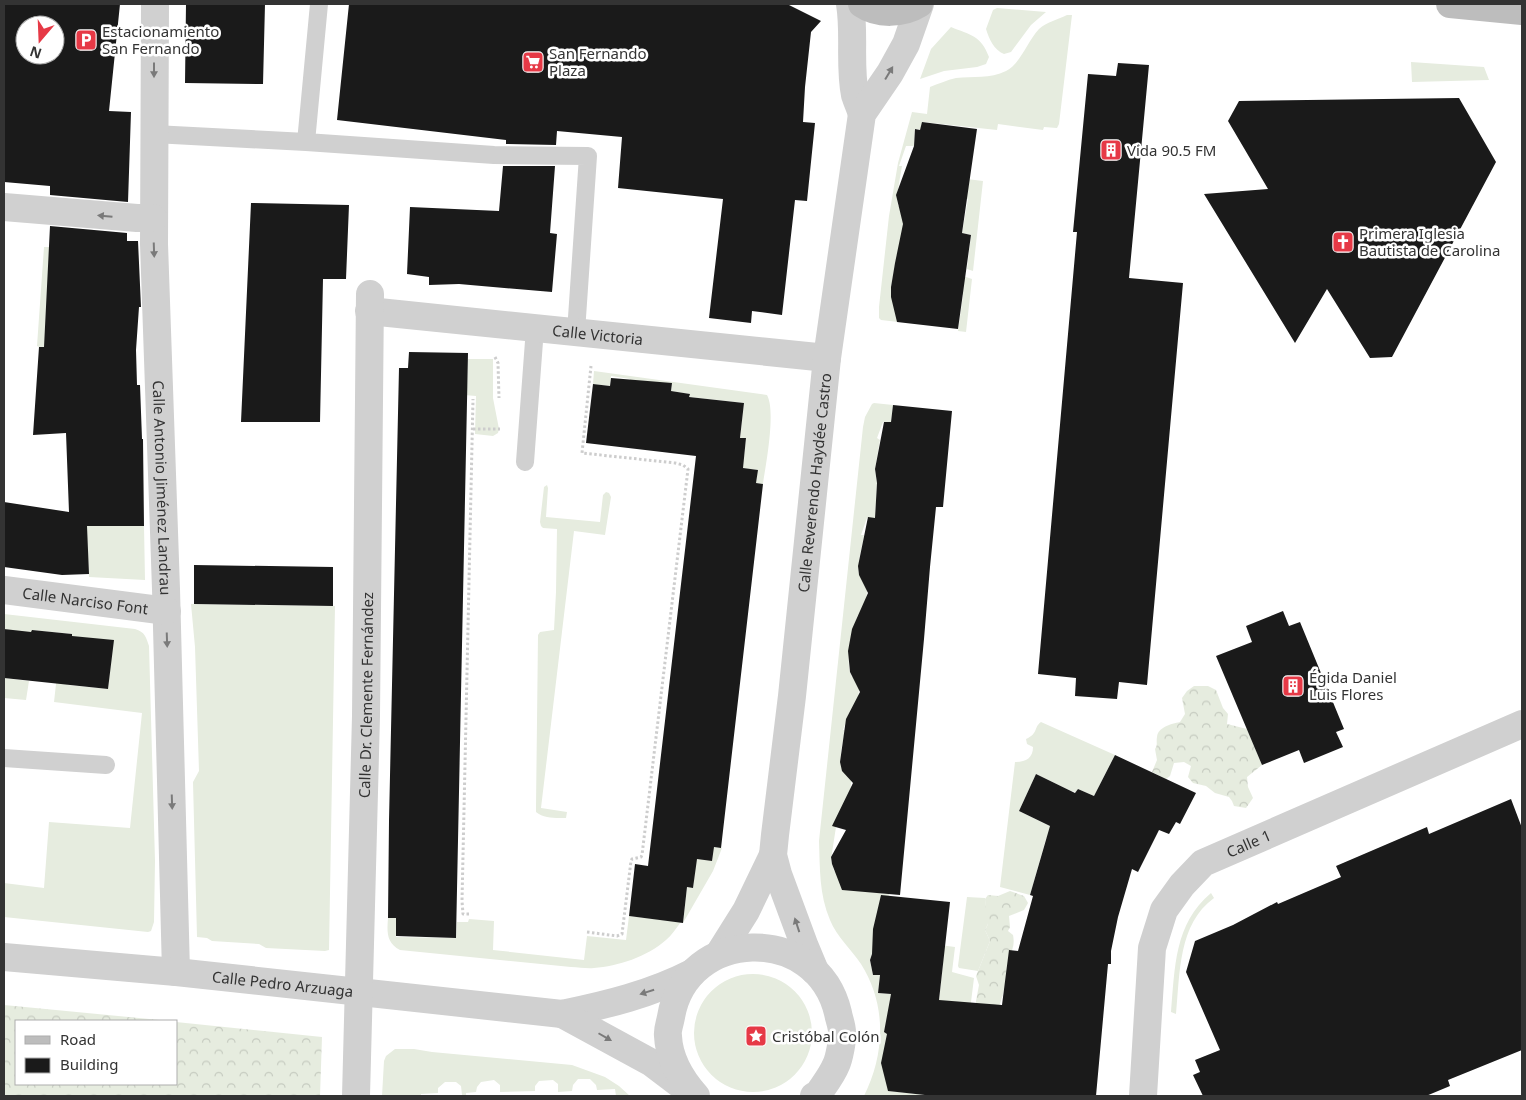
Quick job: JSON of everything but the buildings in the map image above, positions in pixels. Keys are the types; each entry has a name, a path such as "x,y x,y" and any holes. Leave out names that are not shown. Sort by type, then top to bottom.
{"street":[{"name":"Calle Antonio Jiménez Landrau","path":"154,4 153,218 167,611 176,972"},
{"name":"Calle Reverendo Haydée Castro","path":"850,4 853,22 855,96 862,114"},
{"path":"862,4 887,12 909,10 920,4"},
{"name":"Calle Reverendo Haydée Castro","path":"815,971 778,874 774,855 827,358 862,114 890,74 906,44 920,4"},
{"path":"1450,4 1522,11"},
{"path":"4,207 153,218"},
{"name":"Calle Victoria","path":"369,302 535,328 827,358"},
{"name":"Calle Dr. Clemente Fernández","path":"356,1096 366,716 369,302"},
{"name":"Calle Narciso Font","path":"4,590 167,611"},
{"name":"Calle 1","path":"1143,1096 1152,948 1164,910 1182,885 1203,863 1522,724"},
{"name":"Calle Reverendo Haydée Castro","path":"720,954 746,912 774,855"},
{"path":"720,954 750,947 770,948 787,952 815,971 834,998 842,1032 836,1065 818,1094 814,1096"},
{"name":"Calle Pedro Arzuaga","path":"4,957 176,972 562,1014 605,1005 673,983 720,954"},
{"path":"692,973 674,1002 668,1035 675,1068 695,1096"},
{"name":"Calle Pedro Arzuaga","path":"562,1014 652,1064 695,1096"}],"lane":[{"path":"306,142 319,4"},
{"path":"154,134 494,155 588,156 576,332"},
{"path":"525,462 535,328"},
{"path":"4,758 106,765"}],"path":[{"path":"587,932 617,936 622,934 631,862 632,859 642,855 688,469 683,465 675,463 582,453 591,364"},
{"path":"469,914 463,914 462,901 473,399"},
{"path":"473,429 498,429"}],"green space":[{"path":"997,8 1046,12 1031,25 1011,52 1004,54 992,44 986,29 993,10"},
{"path":"1067,15 1072,15 1057,128 1044,127 1043,130 998,124 997,130 923,122 920,130 915,129 914,146 906,146 899,166 902,166 897,195 898,206 906,207 902,244 897,254 891,287 898,322 881,320 879,318 879,307 889,216 898,163 912,112 927,114 930,87 956,78 988,76 1006,71 1020,58 1039,29"},
{"path":"951,27 969,34 982,44 989,57 986,64 944,71 920,79 931,49"},
{"path":"1411,62 1484,67 1489,80 1412,82"},
{"path":"959,178 983,181 973,271 967,269 971,235 962,233 968,199 955,197"},
{"path":"44,247 50,247 106,346 37,346"},
{"path":"952,276 972,279 966,332 958,331 963,295 949,294"},
{"path":"468,359 493,359 493,398 499,429 498,433 493,436 475,434 476,396 464,395 467,388"},
{"path":"594,371 767,395 771,413 763,484 756,483 757,470 731,467 744,457 746,438 740,438 744,403 689,397 689,394 671,391 672,383 629,388 630,379 611,376 610,386 593,384"},
{"path":"874,403 893,405 891,422 883,422 877,438 880,440 875,469 877,483 875,518 867,518 861,535 864,535 859,560 859,575 868,579 865,615 858,615 851,637 849,655 852,677 860,677 857,713 849,713 843,730 845,730 841,758 844,773 852,775 848,810 836,827 831,859 834,871 843,872 842,889 889,894 887,912 870,960 873,975 880,975 878,993 902,995 887,1034 892,1076 890,1091 934,1096 864,1096 871,1080 879,1047 879,1013 875,996 861,964 840,937 830,920 826,910 821,881 819,841 863,427 865,417"},
{"path":"547,485 546,517 600,522 603,495 606,492 611,497 605,535 574,531 541,808 567,812 566,818 547,817 536,812 538,635 540,632 554,630 556,592 557,529 543,528 540,522 544,487"},
{"path":"68,526 144,526 145,580 89,577 87,539"},
{"path":"191,604 335,606 329,950 266,948 259,944 212,941 207,938 197,937 193,782 199,771 195,647"},
{"path":"4,614 135,629 146,637 149,646 155,861 154,922 151,931 4,917 4,883 44,888 49,822 130,828 142,713 54,702 57,675 68,685 108,689 113,640 72,641 72,634 32,630 31,636 4,629"},
{"path":"4,678 29,681 26,700 4,698"},
{"path":"1194,686 1208,686 1216,690 1223,708 1228,714 1227,724 1247,729 1262,765 1247,777 1248,787 1253,798 1246,808 1234,806 1229,797 1215,793 1206,786 1193,783 1188,777 1191,766 1184,762 1174,763 1170,776 1166,779 1152,772 1157,760 1155,749 1158,734 1165,726 1180,722 1185,714 1182,698"},
{"path":"1041,722 1115,755 1094,796 1078,789 1076,792 1071,791 1036,774 1019,811 1054,828 1046,839 1030,895 1000,887 1015,762 1026,760 1032,754 1033,747 1027,744 1026,739 1033,735"},
{"path":"714,847 722,848 713,871 683,923 687,887 693,888 695,870 685,857"},
{"path":"1010,891 1024,896 1028,903 1024,910 1009,916 1010,927 1008,931 1013,935 1013,944 1003,995 995,1016 976,1012 979,985 976,976 990,941 985,930 988,924 983,917 986,910 985,899 988,895 998,896"},
{"path":"1211,893 1214,898 1193,921 1187,936 1180,967 1176,1014 1171,1012 1176,963 1183,933 1199,905"},
{"path":"967,897 985,898 988,924 985,930 990,941 978,971 959,968 958,966"},
{"path":"629,916 681,922 668,938 641,956 622,963 591,968 400,950 392,944 388,936 388,918 396,918 396,937 456,938 457,922 468,922 469,919 494,921 493,950 584,960 587,936 626,940"},
{"path":"932,944 955,947 952,972 974,978 966,1042 939,1000 943,963"},
{"path":"753,974 776,978 795,991 808,1010 812,1033 808,1056 795,1075 776,1088 753,1092 730,1088 711,1075 698,1056 694,1033 698,1010 711,991 730,978"},
{"path":"4,1005 160,1020 15,1020 15,1085 178,1085 178,1022 322,1037 320,1096 4,1096"},
{"path":"395,1049 414,1049 572,1065 605,1077 630,1096 616,1096 615,1089 597,1090 596,1085 590,1079 578,1079 573,1085 572,1091 558,1092 558,1084 553,1080 539,1081 535,1086 535,1091 500,1092 500,1085 494,1080 481,1082 476,1092 466,1093 466,1095 462,1095 461,1086 456,1082 445,1082 438,1088 438,1093 421,1094 421,1096 382,1096 384,1061 386,1056"}],"place":[{"name":"Estacionamiento San Fernando","path":"86,40"},
{"name":"San Fernando Plaza","path":"533,62"},
{"name":"Vida 90.5 FM","path":"1111,150"},
{"name":"Primera Iglesia Bautista de Carolina","path":"1343,242"},
{"name":"Égida Daniel Luis Flores","path":"1293,686"},
{"name":"Cristóbal Colón","path":"756,1036"}]}
